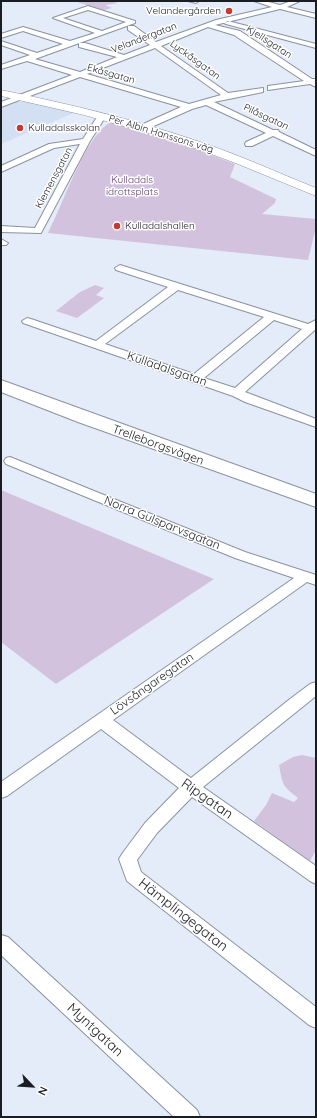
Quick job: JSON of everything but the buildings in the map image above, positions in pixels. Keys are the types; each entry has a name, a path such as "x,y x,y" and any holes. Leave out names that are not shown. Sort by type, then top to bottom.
{"highway":[{"name":"Trelleborgsvägen","path":"1,386 92,421 316,501"},
{"name":"Trelleborgsvägen","path":"1,399 210,478 316,514"}],"street":[{"path":"191,1 196,1"},
{"path":"257,1 316,16"},
{"name":"Velandergatan","path":"1,105 218,21 280,7 297,1"},
{"path":"1,66 3,67 28,59 37,55 71,44 102,33 133,22 88,8 56,18 102,33"},
{"path":"218,21 316,46"},
{"name":"Kjellsgatan","path":"208,25 237,33 314,82"},
{"name":"Lyckåsgatan","path":"131,28 227,96"},
{"path":"1,36 23,29 71,44"},
{"path":"1,43 37,55"},
{"path":"82,45 124,57"},
{"name":"Ekåsgatan","path":"28,59 189,107"},
{"path":"271,88 314,82"},
{"name":"Lyckåsgatan","path":"144,127 189,107 227,96 260,90"},
{"name":"Per Albin Hanssons väg","path":"1,93 144,127 226,155 316,192"},
{"name":"Pilåsgatan","path":"207,102 275,132 316,153"},
{"name":"Klemensgatan","path":"1,229 38,231 86,141 102,116"},
{"path":"249,144 275,132"},
{"path":"1,169 52,146 86,141"},
{"path":"120,268 272,316 313,325"},
{"path":"97,345 176,286"},
{"path":"196,379 272,316"},
{"name":"Kulladalsgatan","path":"27,321 237,393 249,399 316,423"},
{"path":"237,393 313,325"},
{"name":"Norra Gulsparvsgatan","path":"10,461 240,555 310,578"},
{"name":"Lövsångaregatan","path":"1,791 101,720 310,578"},
{"name":"Hämplingegatan","path":"316,688 190,787 140,840 128,859 133,876 316,1019"},
{"name":"Ripgatan","path":"101,720 190,787 316,876"},
{"name":"Myntgatan","path":"1,943 190,1117"}],"shaded area":[{"name":"Kulladalsskolan","path":"16,102 24,102 76,112 1,144 1,108"}],"green space":[{"path":"110,1 118,3 105,5 112,8 104,10 77,2"},
{"name":"Kulladals idrottsplats","path":"111,122 169,139 235,164 230,177 276,199 275,203 262,214 316,219 316,227 308,260 48,233 75,172 84,156 102,129"},
{"path":"95,285 104,288 96,295 104,298 77,318 56,311 80,292"},
{"path":"1,490 214,579 56,684 1,642"},
{"path":"302,755 316,758 316,850 310,861 254,821 266,805 272,793 294,802 298,798 284,784 279,765 293,757"}],"place":[{"name":"Velandergården","path":"229,11"},
{"name":"Kulladalsskolan","path":"20,128"},
{"name":"Kulladalshallen","path":"117,226"}]}
